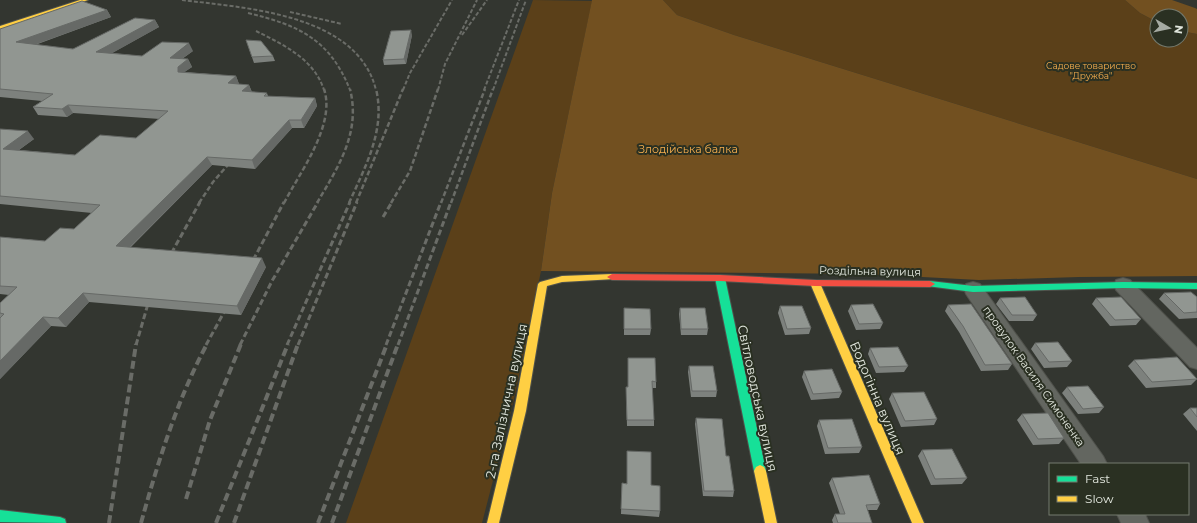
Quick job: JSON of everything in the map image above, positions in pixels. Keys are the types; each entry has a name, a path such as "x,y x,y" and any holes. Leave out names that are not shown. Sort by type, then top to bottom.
{"street":[{"path":"0,28 85,0"},
{"name":"Роздільна вулиця","path":"543,284 562,279 720,278 815,283 918,283 973,289 1123,285 1197,286"},
{"name":"Світловодська вулиця","path":"720,278 771,523"},
{"name":"Водогінна вулиця","path":"815,283 918,523"},
{"name":"2-га Залізнична вулиця","path":"493,523 520,412 543,284"},
{"path":"1123,285 1197,361"},
{"name":"провулок Василя Симоненка","path":"973,289 1094,463"},
{"path":"0,516 60,523"}],"green space":[{"path":"533,0 592,1 552,193 541,271 515,395 482,523 346,523"},
{"name":"Злодійська балка","path":"592,0 663,0 677,15 734,35 1197,179 1197,276 979,280 866,274 541,271 552,193"},
{"name":"Садове товариство \"Дружба\"","path":"663,0 1125,0 1140,13 1149,18 1149,48 1189,48 1189,32 1197,34 1197,179 734,35 677,15"},
{"path":"1125,0 1172,0 1195,8 1197,9 1197,34 1189,32 1189,8 1149,8 1149,18 1140,13"}],"building":[{"path":"82,1 107,10 16,42 73,49 135,18 155,20 96,52 142,56 162,42 189,43 170,58 188,59 178,67 178,72 236,76 228,83 249,85 242,91 267,93 264,96 315,98 301,120 289,120 252,160 207,157 116,246 262,258 237,306 83,293 58,318 43,317 0,361 0,318 4,314 0,313 0,303 17,287 0,286 0,237 45,241 60,228 74,229 100,205 0,196 0,129 28,131 3,149 75,155 100,135 136,138 168,111 68,105 62,109 33,107 53,94 0,89 0,29"},
{"path":"411,30 404,59 383,60 391,31"},
{"path":"246,40 261,41 273,56 252,57"},
{"path":"1191,292 1197,297 1197,312 1184,313 1164,293"},
{"path":"1025,297 1037,315 1012,315 1000,298"},
{"path":"1121,297 1141,319 1115,320 1096,298"},
{"path":"873,304 883,323 859,324 851,305"},
{"path":"971,304 1012,364 985,365 963,326 948,305"},
{"path":"780,306 802,306 811,328 787,329"},
{"path":"624,308 650,309 651,329 624,329"},
{"path":"680,308 705,308 708,329 681,329"},
{"path":"1058,342 1072,361 1049,362 1035,343"},
{"path":"898,347 908,366 879,367 870,348"},
{"path":"1177,357 1197,379 1152,382 1134,360"},
{"path":"628,358 655,358 656,382 652,381 654,420 627,420 626,387 628,387"},
{"path":"689,366 713,366 717,391 692,391"},
{"path":"832,369 842,392 813,394 804,371"},
{"path":"1088,386 1104,407 1083,409 1067,387"},
{"path":"924,392 937,419 905,421 892,393"},
{"path":"1190,408 1197,408 1197,417"},
{"path":"1048,413 1064,438 1038,439 1022,414"},
{"path":"696,418 722,419 726,456 729,456 734,491 704,491"},
{"path":"852,419 862,447 828,448 819,420"},
{"path":"952,449 967,478 935,479 922,450"},
{"path":"627,451 651,452 651,485 660,486 660,511 621,509 622,483 627,484"},
{"path":"869,475 880,504 866,505 872,523 838,523 835,514 845,514 832,478"}],"railway":[{"path":"182,0 266,12 295,19 323,30 346,45 365,64 376,90"},
{"path":"403,90 410,73 452,0"},
{"path":"438,90 445,64 477,0"},
{"path":"462,35 487,0"},
{"path":"484,90 519,0"},
{"path":"493,90 526,0"},
{"path":"290,12 342,24"},
{"path":"248,13 297,29 322,46 333,58 350,90"},
{"path":"256,31 297,54 313,70 324,90"},
{"path":"284,203 307,163 321,133 325,118 326,103 324,89"},
{"path":"317,203 340,163 346,149 352,120 353,105 350,89"},
{"path":"349,203 367,162 376,134 378,119 376,89"},
{"path":"356,203 403,89"},
{"path":"391,203 410,171 438,89"},
{"path":"441,203 485,89"},
{"path":"451,203 493,89"},
{"path":"199,203 213,182 233,159"},
{"path":"167,261 200,202"},
{"path":"249,268 284,202"},
{"path":"240,345 272,281 318,202"},
{"path":"287,345 350,202"},
{"path":"298,345 357,202"},
{"path":"383,217 392,202"},
{"path":"386,345 441,202"},
{"path":"398,345 451,202"},
{"path":"136,345 150,297"},
{"path":"206,345 228,305"},
{"path":"109,523 136,344"},
{"path":"141,523 154,477 177,409 207,344"},
{"path":"186,499 210,420 241,344"},
{"path":"216,523 288,344"},
{"path":"234,523 298,344"},
{"path":"318,523 387,344"},
{"path":"332,523 398,344"}],"traffic: fast":[{"path":"720,278 760,471"},
{"path":"930,284 973,289 1123,285 1197,286"},
{"path":"0,516 60,523"}],"traffic: slow":[{"path":"0,28 85,0"},
{"path":"493,523 520,411 543,284 562,279 612,277"},
{"path":"815,283 918,523"},
{"path":"760,471 771,523"}],"traffic: jam":[{"path":"612,277 720,278 815,283 930,284"}]}
